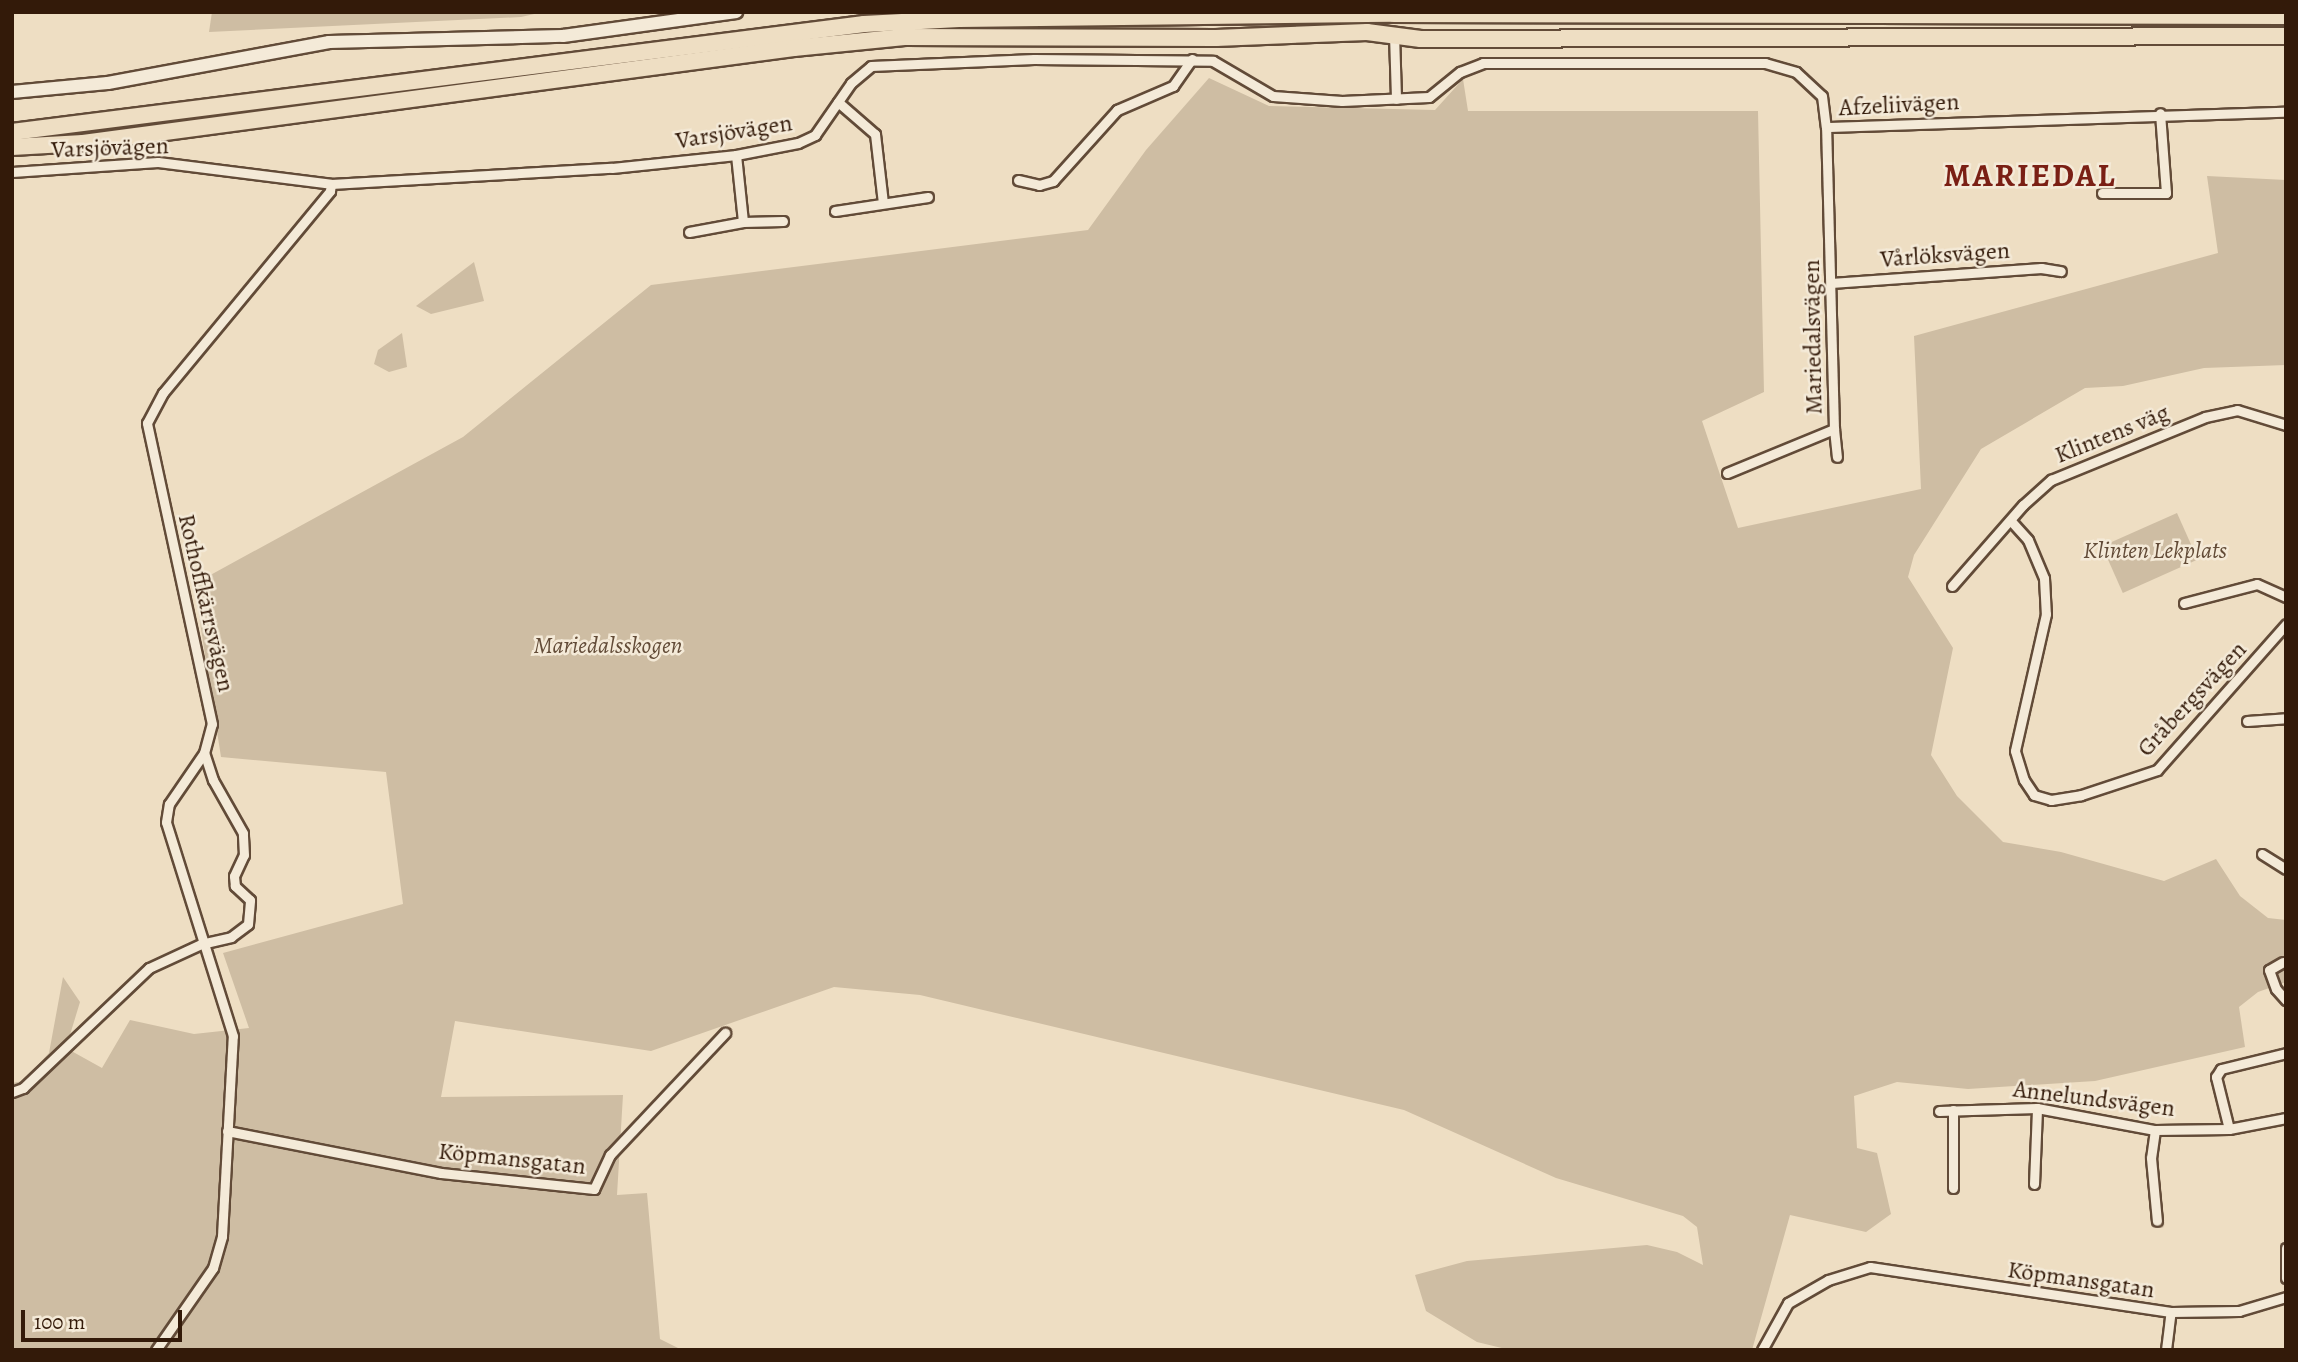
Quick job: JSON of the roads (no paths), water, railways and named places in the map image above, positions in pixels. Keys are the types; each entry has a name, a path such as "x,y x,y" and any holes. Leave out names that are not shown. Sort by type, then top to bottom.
{"highway":[{"path":"12,132 864,24 1394,13 2286,16"},
{"path":"12,148 83,143 606,73 904,37 1394,34 1421,39 2286,36"}],"street":[{"path":"12,92 108,83 330,42 582,34 736,12"},
{"path":"1394,13 1396,99"},
{"path":"1018,180 1039,185 1053,181 1117,110 1173,86 1192,59"},
{"name":"Varsjövägen","path":"12,172 158,162 331,184 612,168 736,155 807,140 861,72 878,64 1192,59 1213,61 1257,89 1287,99 1396,99"},
{"name":"Afzeliivägen","path":"1396,99 1429,97 1470,65 1765,63 1796,72 1822,96 1826,127 2160,113 2286,112"},
{"path":"838,102 875,134 883,203"},
{"path":"2102,193 2166,192 2160,113"},
{"name":"Mariedalsvägen","path":"1727,473 1835,429 1826,127"},
{"path":"736,155 743,222"},
{"name":"Rothoffkärrsvägen","path":"156,1350 213,1268 222,1236 233,1036 227,1007 201,944 166,822 169,804 204,753 212,724 210,698 146,423 163,393 331,184"},
{"path":"835,211 928,197"},
{"path":"689,232 743,222 783,221"},
{"name":"Vårlöksvägen","path":"1831,283 2041,268 2060,271"},
{"name":"Klintens väg","path":"1952,586 2051,480 2205,416 2237,410 2286,425"},
{"path":"1835,429 1837,457"},
{"name":"Gråbergsvägen","path":"2011,522 2028,540 2044,578 2046,614 2015,751 2024,780 2034,795 2051,800 2081,794 2157,770 2286,624"},
{"path":"2184,603 2257,584 2286,597"},
{"path":"2247,721 2286,718"},
{"path":"12,1092 23,1088 149,968 201,944 231,937 248,924 250,900 235,886 234,876 244,855 243,833 212,780 204,753"},
{"path":"2262,854 2286,869"},
{"path":"2283,962 2269,971 2286,1000"},
{"name":"Köpmansgatan","path":"227,1132 441,1173 594,1189 610,1155 724,1033"},
{"path":"2229,1129 2216,1077 2221,1069 2286,1053"},
{"path":"2034,1184 2037,1108"},
{"name":"Annelundsvägen","path":"1939,1111 2037,1108 2155,1130 2229,1129 2286,1118"},
{"path":"1953,1110 1953,1188"},
{"path":"2155,1130 2151,1158 2157,1221"},
{"path":"2286,1248 2286,1278"},
{"name":"Köpmansgatan","path":"1762,1350 1788,1303 1828,1280 1870,1267 2171,1312 2239,1311 2286,1297"},
{"path":"2166,1350 2171,1312"}],"district":[{"name":"MARIEDAL","path":"2030,175"}],"park label":[{"name":"Klinten Lekplats","path":"2155,551"},
{"name":"Mariedalsskogen","path":"608,646"}]}
